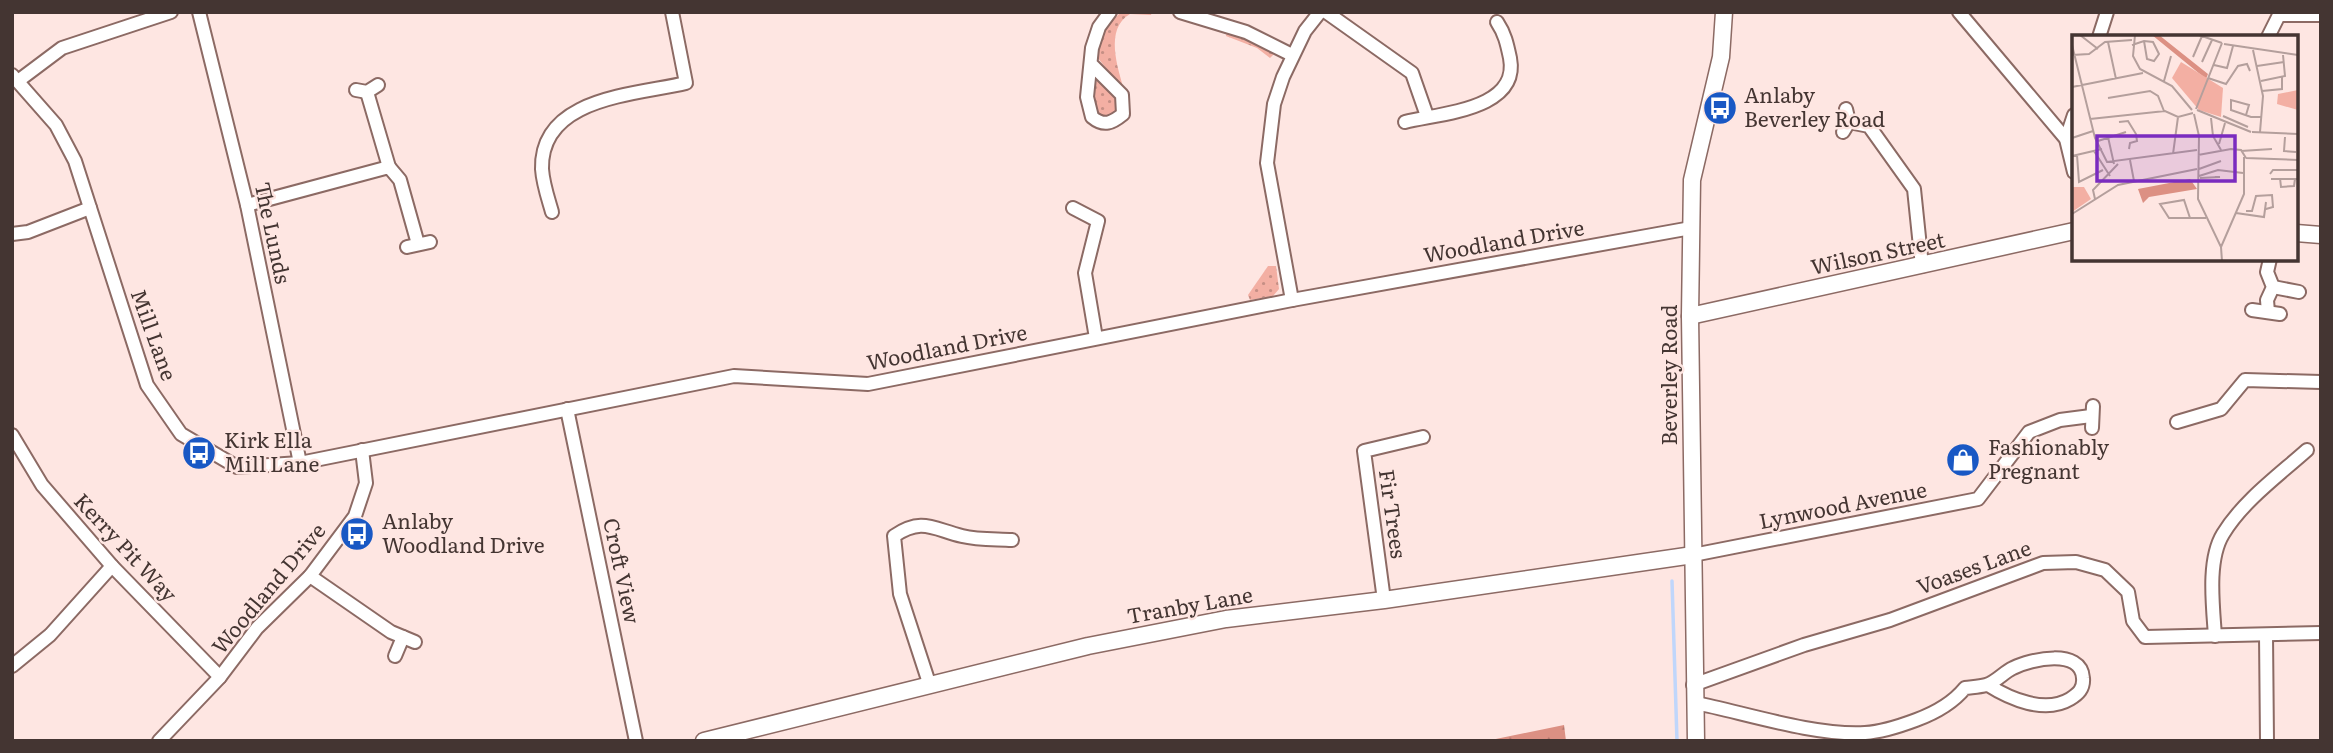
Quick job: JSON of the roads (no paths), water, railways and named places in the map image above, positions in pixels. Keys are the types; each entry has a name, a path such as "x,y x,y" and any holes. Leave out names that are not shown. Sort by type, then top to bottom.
{"main road":[{"name":"Beverley Road","path":"1696,741 1693,685 1690,316 1692,180 1721,57 1724,12"},
{"name":"Wilson Street","path":"1690,316 2072,231"},
{"path":"2298,233 2321,235"},
{"name":"Tranby Lane","path":"704,741 1088,646 1226,619 1384,600 1693,555"}],"street":[{"path":"15,78 62,48 144,15 171,12"},
{"name":"The Lunds","path":"198,12 247,205 300,463"},
{"path":"552,212 543,179 543,159 548,141 562,120 578,109 594,103 686,83 672,12"},
{"path":"1092,65 1095,37 1110,12"},
{"path":"1180,12 1246,32 1292,55"},
{"path":"1292,300 1268,163 1274,104 1292,55 1320,12"},
{"path":"1326,12 1412,73 1418,82 1427,116"},
{"path":"1959,12 2066,139 2072,164"},
{"path":"2100,35 2107,12"},
{"path":"2269,35 2279,13 2321,15"},
{"path":"1405,122 1461,111 1495,96 1508,84 1511,68 1510,30 1497,22"},
{"name":"Mill Lane","path":"15,78 56,125 75,161 147,385 181,434 237,467 300,463 362,450"},
{"path":"367,89 389,167 400,180 418,244"},
{"path":"1846,109 1846,127 1868,126 1914,189 1922,266"},
{"path":"2066,139 2072,121"},
{"path":"247,205 389,167"},
{"path":"12,234 28,232 90,208"},
{"path":"1073,208 1098,221 1085,273 1096,338"},
{"name":"Woodland Drive","path":"159,741 220,677 257,628 310,576 355,516 366,483 362,450 734,376 868,384 1292,300 1691,228"},
{"path":"2252,310 2274,313 2267,300 2273,287 2267,272 2270,261"},
{"path":"2273,287 2299,292"},
{"path":"2178,422 2221,409 2245,380 2321,382"},
{"name":"Croft View","path":"567,409 636,741"},
{"name":"Lynwood Avenue","path":"1693,555 1979,499 2029,432 2060,420 2092,417"},
{"name":"Kerry Pit Way","path":"12,435 42,485 113,566 220,677"},
{"name":"Fir Trees","path":"1384,600 1364,451 1423,437"},
{"path":"2215,636 2211,580 2221,536 2259,492 2301,464 2307,450"},
{"path":"930,686 901,594 894,536 909,526 936,526 962,536 1012,540"},
{"name":"Voases Lane","path":"1693,685 1804,645 1890,620 2043,563 2076,562 2105,570 2128,592 2133,621 2145,636 2321,633"},
{"path":"12,666 50,635 113,566"},
{"path":"310,576 391,632 409,639 395,656"},
{"path":"2266,635 2267,741"},
{"path":"1696,703 1834,732 1866,733 1893,728 1933,714 1957,698 1965,688 1988,685 2025,663 2062,659 2076,664 2083,673 2084,685 2077,694 2064,702 2049,705 2013,698 1988,685"}],"waterway":[{"path":"1672,581 1677,741"}],"place":[{"name":"Anlaby Beverley Road","path":"1720,108"},
{"name":"Kirk Ella Mill Lane","path":"199,453"},
{"name":"Fashionably Pregnant","path":"1963,460"},
{"name":"Anlaby Woodland Drive","path":"357,534"}]}
